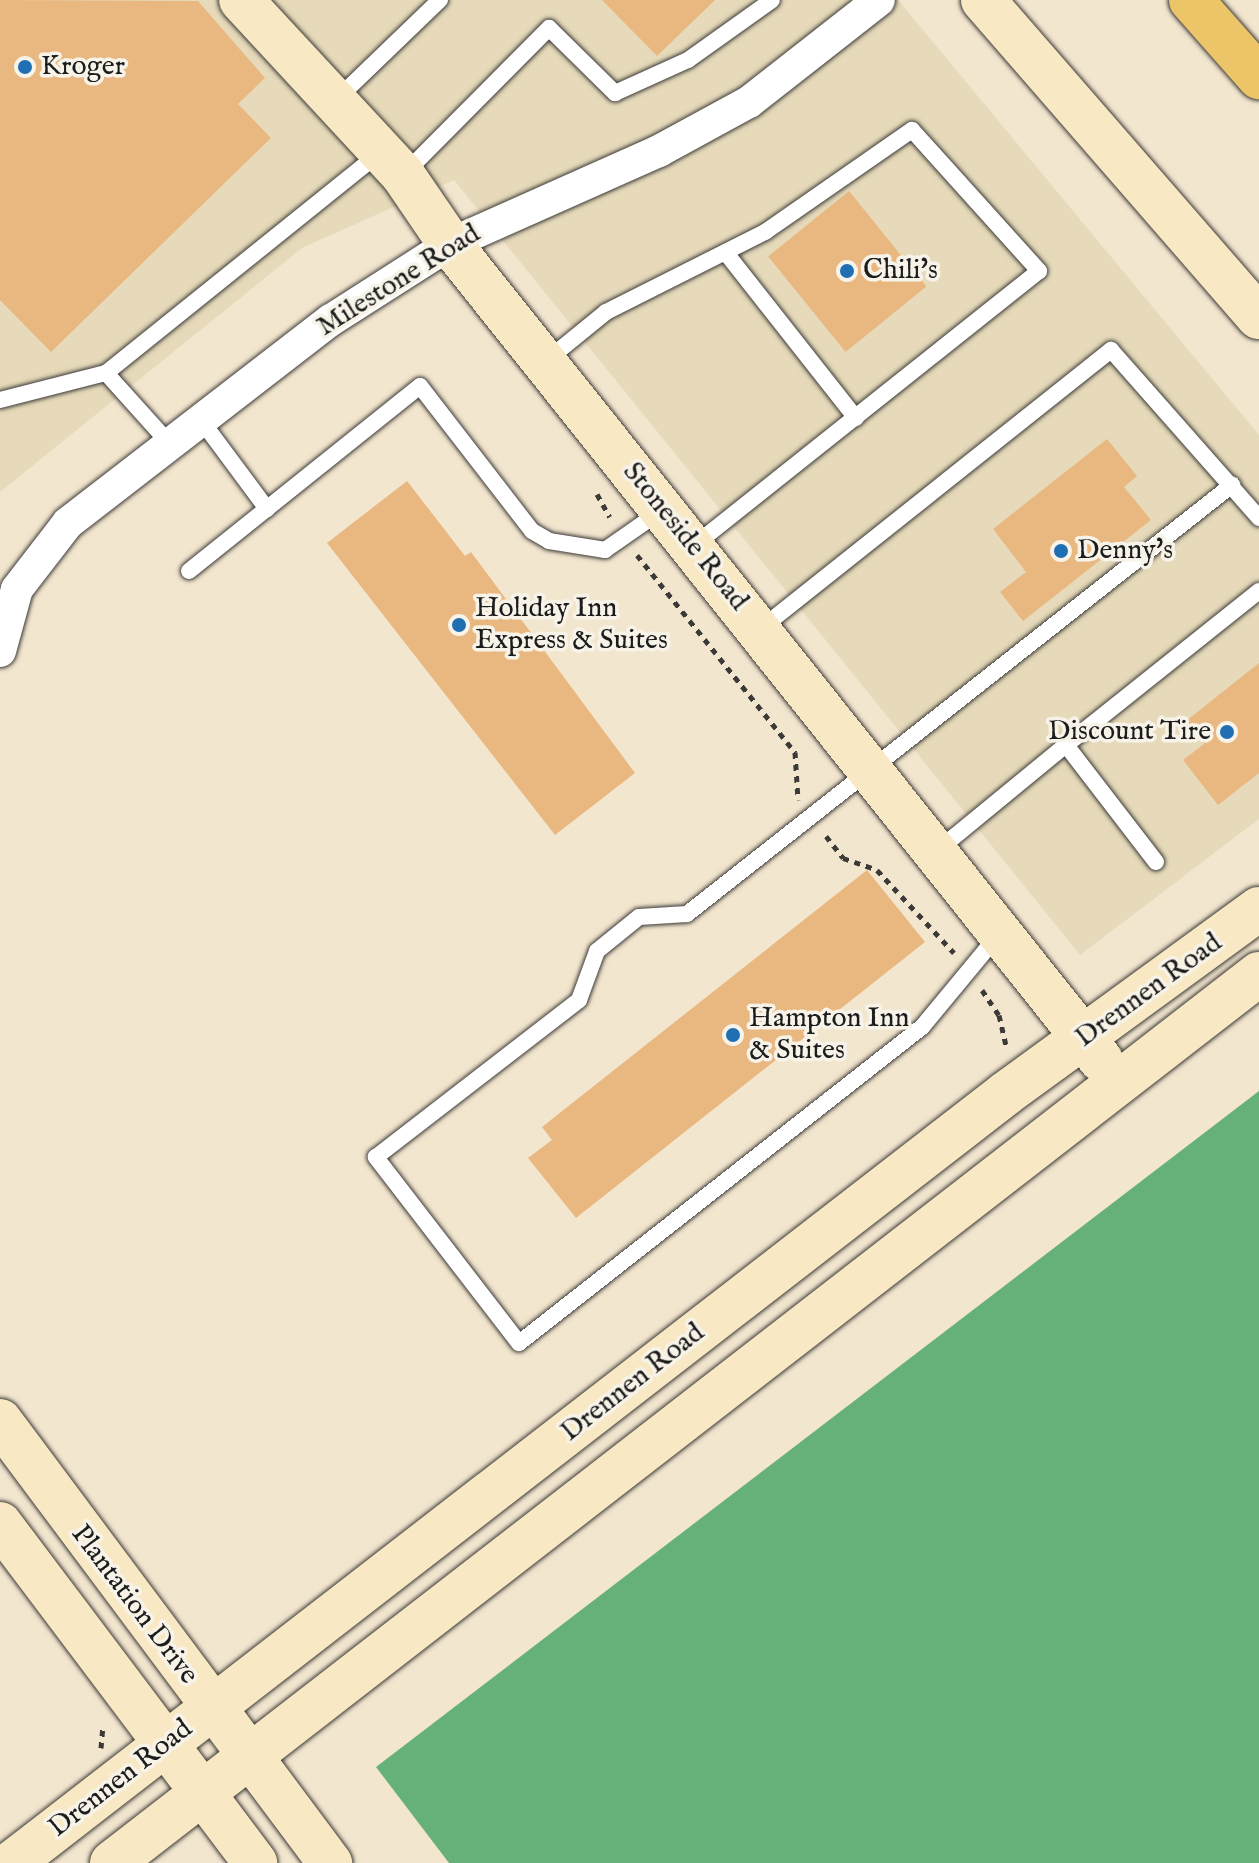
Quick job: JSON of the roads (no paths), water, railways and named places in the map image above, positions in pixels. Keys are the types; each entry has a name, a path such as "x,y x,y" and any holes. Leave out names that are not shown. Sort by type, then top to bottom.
{"highway":[{"path":"1199,9 1259,77"},
{"path":"1199,9 1259,91"}],"street":[{"name":"Stoneside Road","path":"241,0 337,99 393,163 450,244 1119,1083"},
{"name":"Milestone Road","path":"0,651 17,589 68,523 331,320 450,244 659,151 749,102 879,0"},
{"path":"983,0 1259,317"},
{"name":"Drennen Road","path":"12,1863 1084,1038 1259,909"},
{"name":"Drennen Road","path":"112,1863 1259,974"},
{"name":"Plantation Drive","path":"0,1421 212,1709 330,1863"},
{"path":"0,1524 255,1863"}],"lane":[{"path":"337,99 440,0"},
{"path":"0,400 106,373 393,163 549,28 615,93 688,60 772,0"},
{"path":"544,362 606,312 726,253 912,130 1039,271 692,547"},
{"path":"726,253 856,418"},
{"path":"759,630 1111,350 1259,518"},
{"path":"106,373 170,444"},
{"path":"189,571 420,386 532,531 594,549 626,539 663,510"},
{"path":"201,420 267,509"},
{"path":"1000,933 922,1027 519,1343 376,1157 579,1000 597,951 639,917 687,914 1232,485"},
{"path":"936,852 1259,591"},
{"path":"1066,745 1156,862"}],"place":[{"name":"Kroger","path":"25,67"},
{"name":"Chili's","path":"847,271"},
{"name":"Denny's","path":"1061,551"},
{"name":"Holiday Inn Express & Suites","path":"459,625"},
{"name":"Discount Tire","path":"1227,732"},
{"name":"Hampton Inn & Suites","path":"733,1035"}]}
